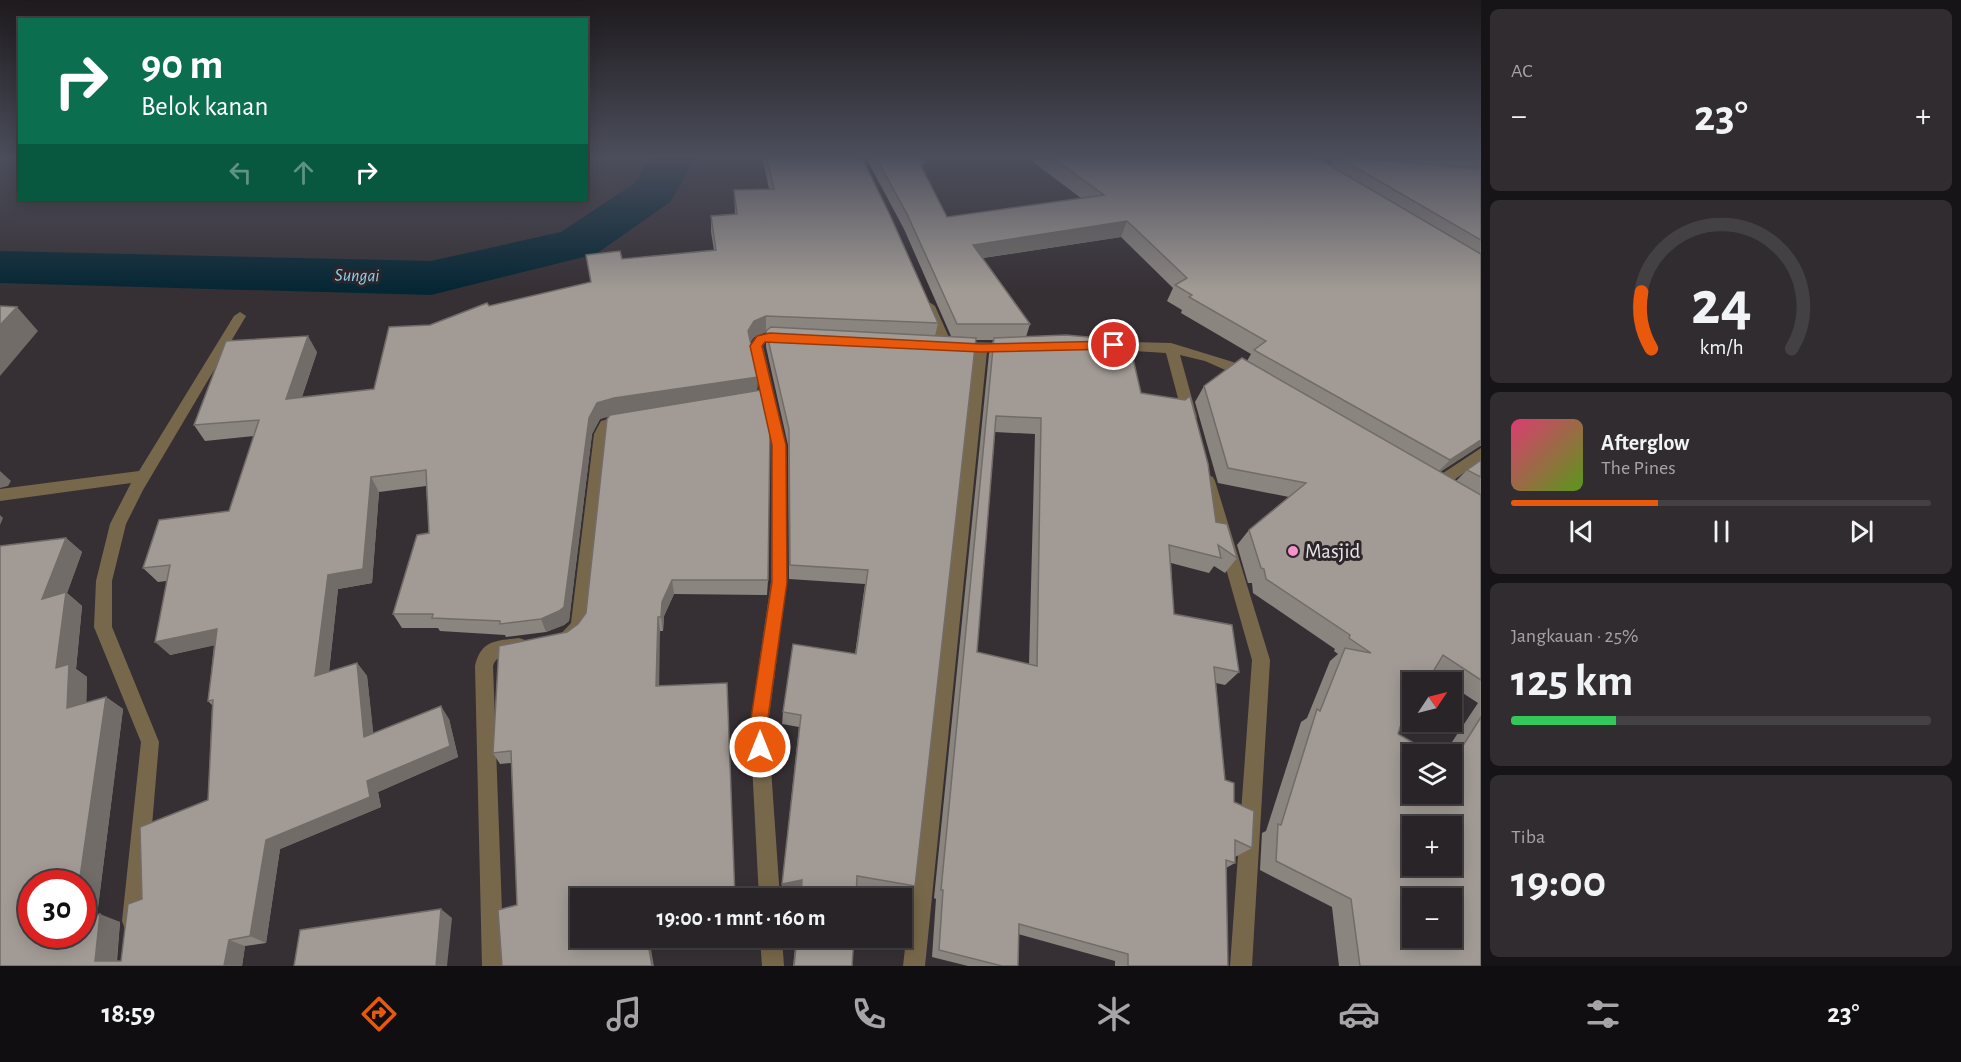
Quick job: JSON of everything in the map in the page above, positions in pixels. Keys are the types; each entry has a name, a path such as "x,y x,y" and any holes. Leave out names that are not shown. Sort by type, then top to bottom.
{"street":[{"path":"923,293 940,345 981,348 1024,346"},
{"path":"131,943 150,742 103,627 104,581 118,524 143,476 240,316"},
{"path":"768,888 759,725 779,582 779,445 760,399 756,346 761,339 770,337 805,339"},
{"path":"1079,345 1172,347 1224,361 1264,385"},
{"path":"1172,347 1195,433"},
{"path":"914,966 981,348"},
{"path":"493,966 486,657 495,649 559,641 570,636 579,626 601,434 606,425 640,417"},
{"path":"1435,485 1481,453"},
{"path":"1203,465 1261,660 1241,966"},
{"path":"0,495 143,476"},
{"path":"772,948 773,966"}],"building":[{"path":"735,201 883,201 938,323 766,316 754,321 748,331 758,377 614,398 597,403 589,418 564,607 541,619 500,624 500,621 432,618 433,614 393,614 417,535 429,533 426,470 371,477 363,569 328,575 315,676 357,663 364,737 441,706 450,746 367,781 370,797 266,840 250,936 229,940 224,966 0,966 0,546 66,538 42,599 66,592 56,668 69,664 67,708 106,697 81,870 18,870 18,948 96,948 96,916 100,914 95,961 121,961 128,904 142,899 140,827 208,800 213,700 208,701 217,629 155,642 170,565 143,568 159,520 229,511 259,420 194,425 226,341 308,336 286,399 374,389 389,327 430,325 487,303 489,306 591,282 586,255 620,251 622,259 716,250 711,216 737,214"},
{"path":"900,201 939,201 947,217 1061,201 1391,201 1481,254 1481,440 1450,460 1254,350 1266,341 1189,297 1192,295 1175,285 1187,278 1127,221 973,245 1030,324 957,324"},
{"path":"1414,201 1481,201 1481,240"},
{"path":"0,306 17,307 0,325"},
{"path":"771,327 976,338 915,886 857,876 856,888 802,888 802,880 782,884 801,715 783,712 793,644 856,654 868,570 790,565 789,429 766,331"},
{"path":"1066,335 1110,339 1112,347 1131,350 1141,393 1185,400 1190,396 1208,464 1216,522 1227,524 1237,558 1218,545 1221,558 1169,545 1174,614 1232,625 1239,672 1214,667 1225,780 1234,783 1234,802 1254,811 1252,848 1235,840 1235,863 1226,860 1228,966 1128,966 1128,954 1019,924 1018,966 1002,966 939,950 943,890 941,890 994,338","holes":["996,416 1041,418 1037,666 977,652"]},
{"path":"1242,358 1481,495 1481,680 1443,655 1433,672 1402,672 1402,721 1398,734 1416,744 1402,744 1402,804 1462,804 1462,747 1481,717 1481,966 1360,966 1351,899 1276,861 1278,824 1281,825 1317,709 1320,711 1345,648 1371,653 1349,638 1350,635 1266,579 1264,569 1261,568 1249,530 1306,483 1228,468 1204,386"},
{"path":"761,390 770,429 768,580 672,580 662,602 661,617 658,617 656,686 727,683 735,888 570,888 570,948 649,948 652,966 502,966 498,910 517,905 511,751 493,753 499,646 567,632 578,624 586,613 607,419 610,415"},
{"path":"1481,460 1481,477 1467,470"},
{"path":"441,909 436,966 294,966 300,930"},
{"path":"796,948 853,948 852,966 794,966"}],"waterway":[{"name":"Sungai","path":"0,267 431,278 578,243 640,201"}],"place":[{"name":"Masjid","path":"1293,551"}],"route":[{"path":"760,747 759,725 779,582 779,445 766,398 756,346 761,339 770,337 981,348 1114,345"}]}
